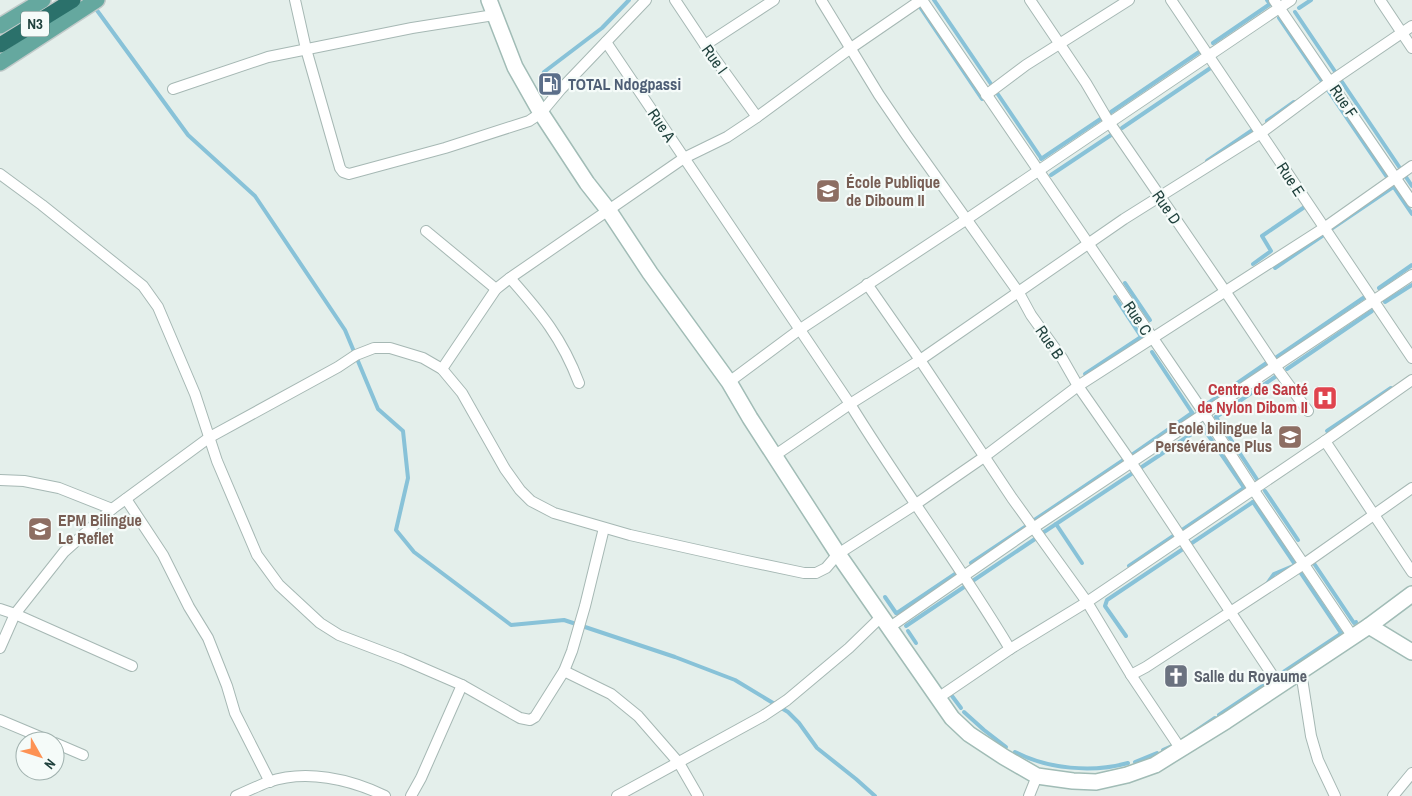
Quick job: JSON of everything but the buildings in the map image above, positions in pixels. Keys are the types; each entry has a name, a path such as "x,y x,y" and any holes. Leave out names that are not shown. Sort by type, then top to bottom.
{"highway":[{"name":"N3","path":"0,45 74,8"}],"main road":[{"name":"N3","path":"0,26 44,0"},
{"name":"N3","path":"74,8 97,0"},
{"path":"489,0 515,67 541,113 587,183 609,211 650,273 729,382 774,456 838,554 952,718 969,734 1004,757 1037,776 1074,781 1096,782 1127,775 1155,765 1301,672 1412,594"},
{"path":"0,63 74,8"},
{"path":"1369,626 1412,652"}],"street":[{"path":"295,0 306,49 340,168 343,172 349,174 445,148 529,121 541,113 561,89 646,0"},
{"name":"Rue I","path":"675,0 757,117"},
{"path":"705,45 774,0"},
{"name":"Rue B","path":"820,0 901,128 1019,292 1031,315 1062,358 1078,386 1231,610 1279,685"},
{"path":"442,369 496,289 510,278 684,158 727,137 757,117 851,48 921,0"},
{"name":"Rue C","path":"921,0 1204,413 1353,637"},
{"name":"Rue D","path":"1030,0 1086,83 1109,122 1226,291 1275,366 1308,410"},
{"path":"986,95 1026,64 1129,0"},
{"name":"Rue E","path":"1171,0 1412,358"},
{"path":"729,382 799,330 1038,171 1208,55 1277,4 1290,0"},
{"path":"1380,0 1412,48"},
{"name":"Rue F","path":"1277,4 1412,202"},
{"path":"173,89 268,57 412,28 494,15"},
{"path":"774,456 850,404 920,360 1124,219 1262,134 1331,81 1412,26"},
{"name":"Rue A","path":"606,42 850,404 881,455 916,504 1010,649"},
{"path":"0,648 15,614 64,552 112,509 210,437 338,367 356,355 374,348 390,348 423,358 442,369 462,393 505,469 520,490 531,501 554,513 630,535 804,572 816,572 826,568 838,554 916,504 984,457 1078,386 1324,228 1412,166"},
{"path":"0,174 42,205 142,286 152,297 158,306 195,394 217,461 257,554 280,586 320,623 339,635 462,685 520,718 530,720 535,717 564,671 586,606 604,528"},
{"path":"426,231 496,289"},
{"path":"617,796 763,716 787,700 849,648 886,622 963,576 1412,274"},
{"path":"510,278 550,325 579,383"},
{"path":"867,284 1033,528 1087,602 1131,675 1180,748"},
{"path":"938,698 1010,649 1087,602 1412,380"},
{"path":"1324,441 1375,514 1412,572"},
{"path":"0,480 24,481 59,488 112,509"},
{"path":"1131,675 1304,564 1412,488"},
{"path":"126,499 162,555 189,607 208,638 227,686 235,713 270,782"},
{"path":"0,609 132,666"},
{"path":"564,671 611,694 638,716 680,763 698,796"},
{"path":"1301,672 1311,736 1318,760 1335,796"},
{"path":"411,796 421,778 462,685"},
{"path":"0,720 26,731"},
{"path":"65,747 83,755"},
{"path":"1393,796 1412,773"},
{"path":"236,796 270,782 299,776 327,777 368,788 385,796"},
{"path":"1029,796 1037,776"}],"waterway":[{"path":"544,72 602,28 629,0"},
{"path":"934,0 991,84"},
{"path":"1267,0 1270,4"},
{"path":"1299,8 1311,0"},
{"path":"918,4 982,99"},
{"path":"1213,43 1270,4"},
{"path":"96,9 188,135 255,196 345,330 378,409 403,431 408,478 396,530 414,552 511,625 564,620 675,657 735,680 788,712 799,723 817,748 875,796"},
{"path":"1295,12 1412,186"},
{"path":"1279,18 1412,214"},
{"path":"1111,112 1202,50"},
{"path":"1122,128 1213,68"},
{"path":"995,90 1041,158"},
{"path":"1267,121 1294,102"},
{"path":"1041,159 1105,116"},
{"path":"1207,161 1254,129"},
{"path":"1051,175 1111,135"},
{"path":"1331,229 1393,187"},
{"path":"1253,264 1271,251 1262,236 1306,206 1305,204"},
{"path":"1275,268 1325,234"},
{"path":"1379,288 1412,265"},
{"path":"1125,283 1150,320"},
{"path":"1385,302 1412,285"},
{"path":"1274,359 1369,294"},
{"path":"1115,297 1142,338"},
{"path":"1287,369 1372,311"},
{"path":"1085,374 1141,337"},
{"path":"1152,352 1193,414"},
{"path":"1207,404 1268,362"},
{"path":"1216,417 1278,375"},
{"path":"1327,431 1391,388"},
{"path":"1129,457 1192,413"},
{"path":"1216,417 1258,481"},
{"path":"1202,426 1245,489"},
{"path":"1044,532 1202,427"},
{"path":"1033,521 1125,459"},
{"path":"1129,566 1244,488"},
{"path":"1265,491 1298,540"},
{"path":"1253,502 1296,566"},
{"path":"1126,636 1105,606 1107,600 1253,502"},
{"path":"1056,524 1082,563"},
{"path":"971,563 1025,527"},
{"path":"974,580 1035,539"},
{"path":"1313,562 1354,623 1356,622"},
{"path":"1267,584 1274,574 1293,566"},
{"path":"897,613 958,572"},
{"path":"1300,572 1341,633"},
{"path":"906,626 967,585"},
{"path":"885,597 896,613"},
{"path":"908,631 916,643"},
{"path":"1219,715 1342,633"},
{"path":"952,696 961,708"},
{"path":"964,712 1006,747"},
{"path":"1190,735 1215,718"},
{"path":"1163,750 1172,746"},
{"path":"1015,752 1028,758 1070,768 1100,768 1128,763"},
{"path":"1135,762 1157,753"}],"place":[{"name":"TOTAL Ndogpassi","path":"550,84"},
{"name":"École Publique de Diboum II","path":"828,191"},
{"name":"Centre de Santé de Nylon Dibom II","path":"1325,398"},
{"name":"Ecole bilingue la Persévérance Plus","path":"1290,437"},
{"name":"EPM Bilingue Le Reflet","path":"40,529"},
{"name":"Salle du Royaume","path":"1176,676"}]}
